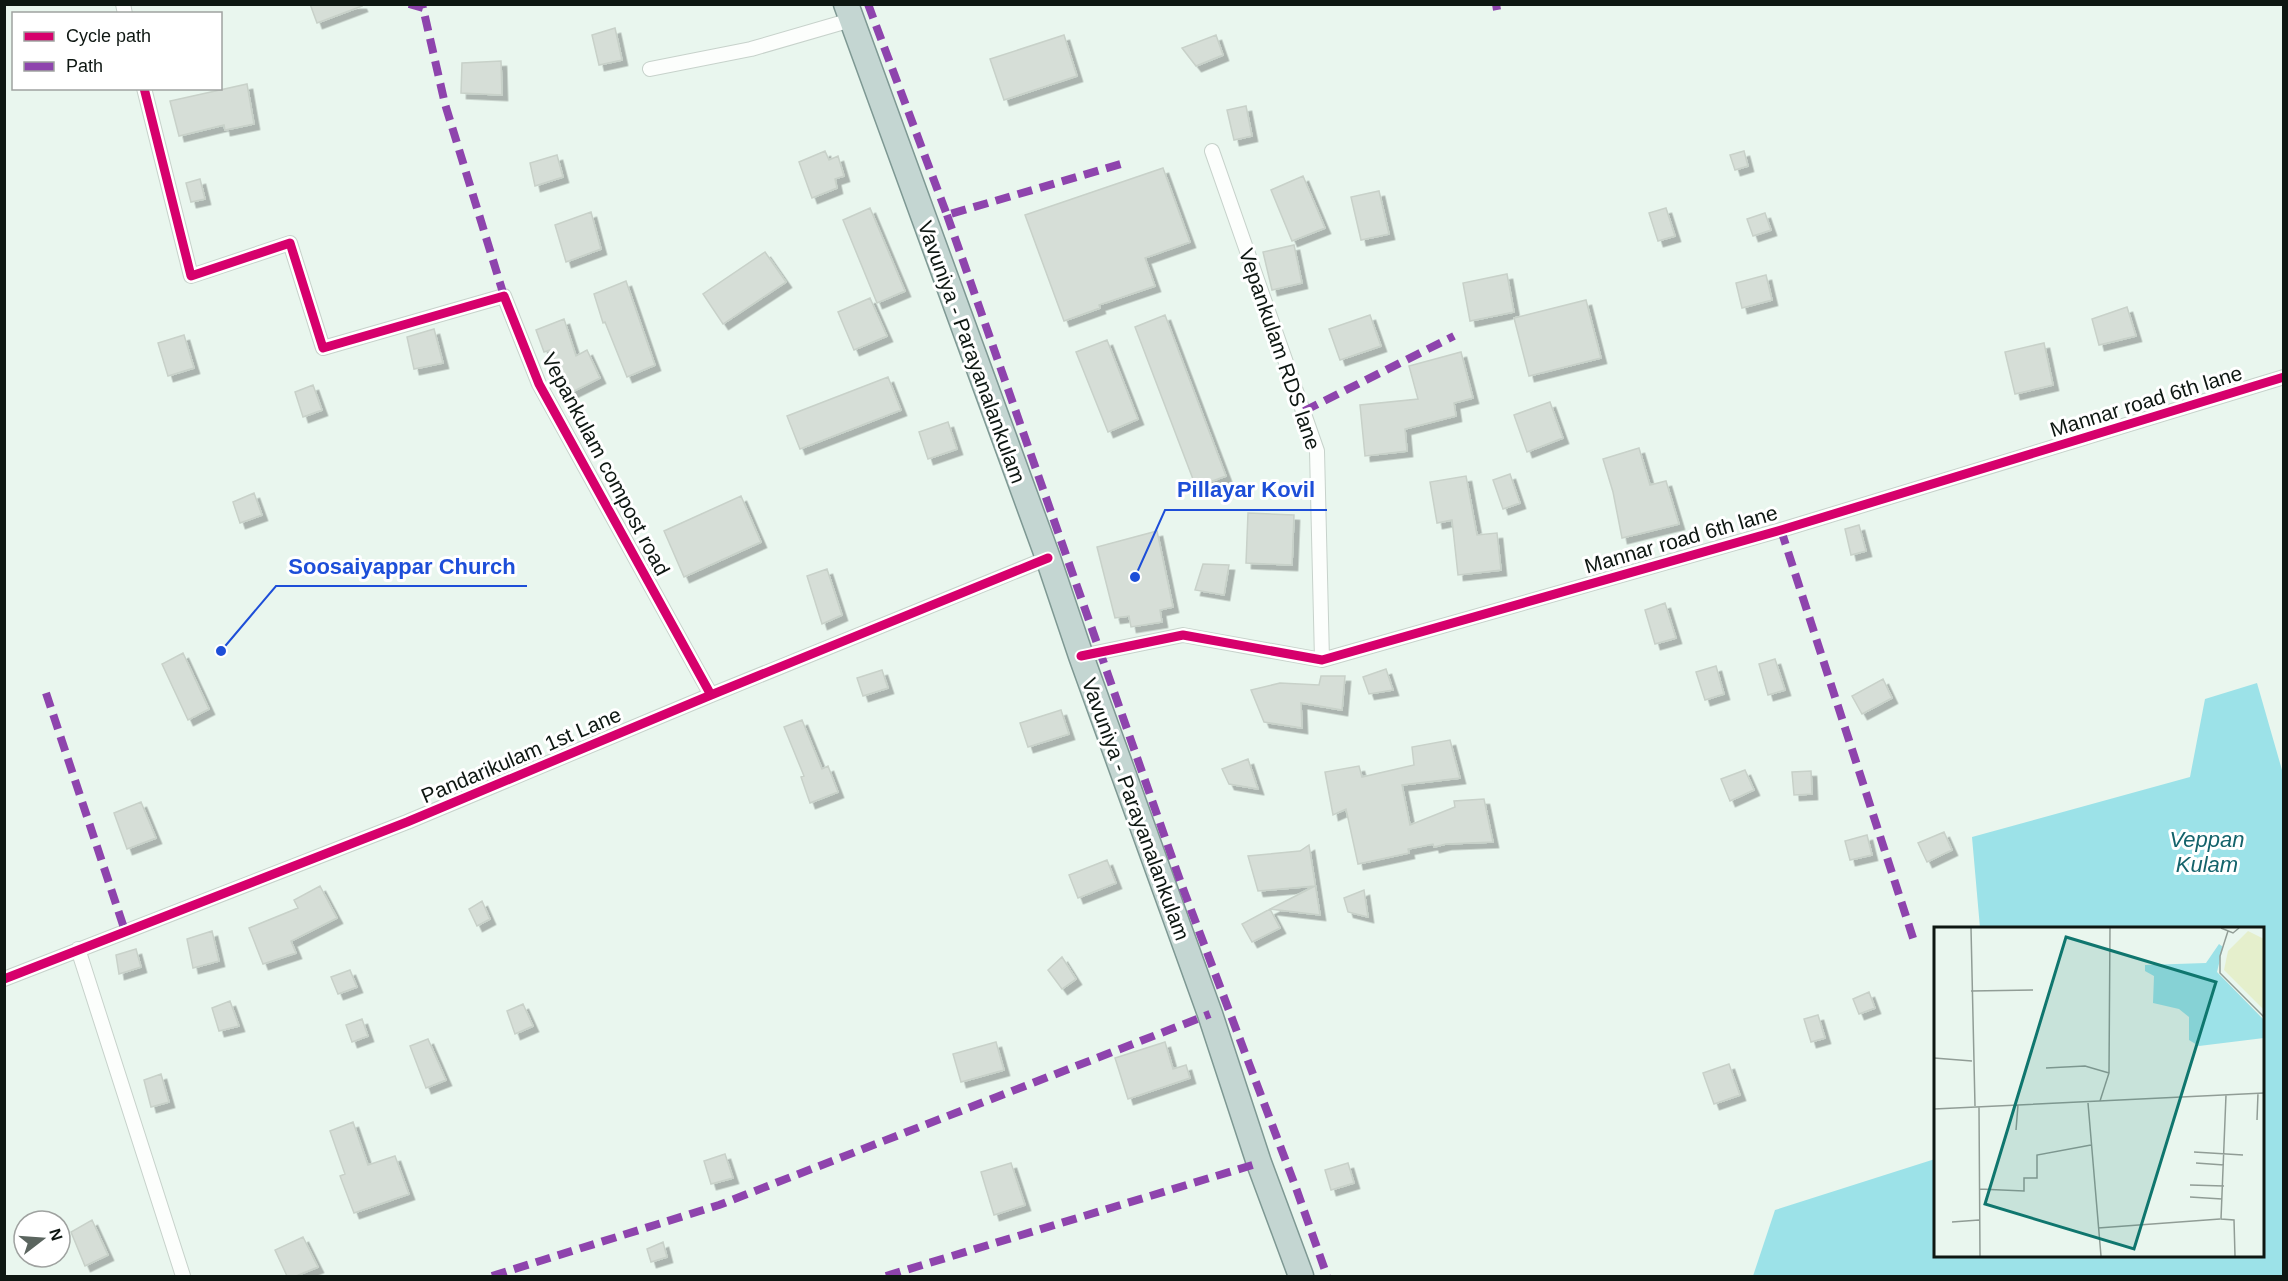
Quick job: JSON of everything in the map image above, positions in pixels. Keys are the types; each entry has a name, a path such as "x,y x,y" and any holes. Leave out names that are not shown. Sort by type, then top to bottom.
{"highway":[{"name":"Vavuniya - Parayanalankulam","path":"848,12 1048,558 1210,1014 1259,1163 1301,1276"}],"street":[{"path":"650,69 751,49 848,12"},
{"name":"Vepankulam compost road","path":"144,90 191,276 290,243 323,348 504,296 539,384 711,695"},
{"name":"Vepankulam RDS lane","path":"1212,151 1317,451 1322,660"},
{"name":"Mannar road 6th lane","path":"1081,656 1183,635 1322,660 1792,526 2283,378"},
{"name":"Pandarikulam 1st Lane","path":"4,979 406,822 1048,558"},
{"path":"78,950 183,1276"}],"water":[{"name":"Veppan Kulam","path":"2257,683 2284,777 2283,1276 1753,1276 1775,1210 1934,1159 1934,1257 2264,1257 2264,927 1980,927 1972,837 2190,777 2205,699"}],"building":[{"path":"310,4 361,4 362,6 317,23"},
{"path":"615,28 622,60 599,65 592,35"},
{"path":"1064,35 1077,76 1004,100 990,59"},
{"path":"1216,35 1223,55 1196,66 1182,48"},
{"path":"501,61 502,95 461,93 462,63"},
{"path":"247,84 254,124 225,130 224,125 179,136 170,101"},
{"path":"1246,106 1252,136 1234,140 1227,110"},
{"path":"825,151 829,160 838,156 844,176 835,179 837,188 812,198 799,162"},
{"path":"1744,151 1748,166 1735,170 1730,155"},
{"path":"557,155 563,177 535,186 530,163"},
{"path":"1163,168 1190,242 1145,258 1155,286 1099,305 1100,308 1064,321 1025,215"},
{"path":"1303,176 1325,228 1292,241 1271,190"},
{"path":"200,179 205,199 191,202 186,183"},
{"path":"1379,191 1389,234 1361,240 1351,197"},
{"path":"870,208 905,291 877,303 843,220"},
{"path":"1666,208 1675,236 1658,241 1649,213"},
{"path":"591,212 601,249 566,262 555,225"},
{"path":"1765,213 1771,230 1753,236 1747,219"},
{"path":"1294,245 1302,283 1272,290 1263,252"},
{"path":"765,252 786,282 723,324 703,294"},
{"path":"1507,274 1514,312 1470,321 1463,283"},
{"path":"1766,275 1772,300 1742,308 1736,283"},
{"path":"626,281 655,365 627,377 605,322 603,323 594,294"},
{"path":"870,298 887,336 854,350 838,312"},
{"path":"1586,300 1601,358 1529,376 1514,318"},
{"path":"2127,307 2136,336 2099,345 2092,319"},
{"path":"1165,315 1226,476 1196,487 1135,327"},
{"path":"1370,315 1381,346 1340,360 1329,329"},
{"path":"564,319 576,356 587,350 600,378 570,393 550,350 544,352 536,330"},
{"path":"434,329 443,363 414,369 407,337"},
{"path":"184,335 194,368 168,376 158,343"},
{"path":"1107,340 1138,419 1108,432 1076,352"},
{"path":"2044,343 2053,385 2015,394 2005,352"},
{"path":"1461,352 1473,398 1454,403 1456,416 1405,429 1407,451 1365,456 1360,405 1418,399 1409,366"},
{"path":"888,377 901,410 800,449 787,416"},
{"path":"313,385 322,410 303,417 295,392"},
{"path":"1550,402 1563,438 1527,452 1514,415"},
{"path":"948,422 957,449 928,459 919,432"},
{"path":"1639,448 1650,485 1666,481 1679,524 1622,538 1613,492 1603,459"},
{"path":"1510,474 1520,503 1503,509 1493,480"},
{"path":"1466,476 1477,535 1497,533 1501,570 1458,575 1452,520 1437,523 1430,482"},
{"path":"254,493 262,515 240,523 233,502"},
{"path":"741,496 761,542 684,577 664,531"},
{"path":"1248,513 1294,515 1292,565 1246,563"},
{"path":"1859,525 1866,551 1851,555 1845,529"},
{"path":"1157,531 1173,607 1160,610 1162,622 1131,627 1129,616 1115,618 1097,547"},
{"path":"1203,564 1229,565 1224,595 1195,590"},
{"path":"827,569 842,615 822,624 807,576"},
{"path":"1665,603 1676,638 1655,644 1645,610"},
{"path":"183,653 209,709 188,720 162,664"},
{"path":"1775,659 1785,690 1768,695 1759,664"},
{"path":"1716,666 1724,694 1705,700 1696,672"},
{"path":"1386,669 1393,690 1369,694 1363,677"},
{"path":"882,670 888,688 863,696 857,678"},
{"path":"1321,676 1345,676 1342,710 1301,703 1302,728 1264,722 1251,690 1280,683 1319,685"},
{"path":"1883,679 1892,698 1862,714 1852,696"},
{"path":"1061,710 1069,734 1028,747 1020,723"},
{"path":"802,720 822,769 828,766 838,792 810,803 801,777 804,776 784,727"},
{"path":"1450,740 1460,778 1402,785 1410,825 1455,807 1454,801 1484,799 1493,842 1446,844 1434,847 1433,844 1408,849 1409,853 1358,864 1346,809 1333,815 1325,772 1359,766 1362,777 1414,765 1412,747"},
{"path":"1248,759 1258,789 1229,784 1222,769"},
{"path":"1745,770 1754,790 1730,801 1721,779"},
{"path":"1811,771 1812,794 1794,795 1792,772"},
{"path":"141,802 156,838 127,849 114,813"},
{"path":"1944,832 1952,850 1927,862 1918,843"},
{"path":"1867,835 1872,855 1850,860 1845,841"},
{"path":"1309,845 1320,915 1270,909 1315,886 1258,891 1248,856 1300,851"},
{"path":"1107,860 1116,883 1078,898 1069,875"},
{"path":"320,886 337,918 291,941 296,953 263,964 249,928 298,908 294,900"},
{"path":"1364,890 1368,917 1348,912 1344,898"},
{"path":"482,901 490,919 477,926 469,909"},
{"path":"1270,909 1280,928 1252,942 1242,924"},
{"path":"212,931 219,961 193,968 187,939"},
{"path":"136,949 141,967 119,974 116,955"},
{"path":"1062,957 1076,979 1062,989 1048,970"},
{"path":"350,970 357,987 338,994 331,977"},
{"path":"1869,992 1875,1008 1859,1014 1853,999"},
{"path":"230,1001 239,1026 219,1031 212,1008"},
{"path":"523,1004 533,1026 515,1034 507,1011"},
{"path":"1818,1015 1825,1038 1811,1042 1804,1019"},
{"path":"362,1019 368,1036 352,1042 346,1025"},
{"path":"428,1039 446,1080 426,1088 410,1046"},
{"path":"996,1042 1004,1070 961,1082 953,1054"},
{"path":"1165,1042 1173,1069 1186,1065 1190,1078 1128,1099 1115,1058"},
{"path":"1729,1064 1740,1095 1714,1104 1703,1073"},
{"path":"161,1074 169,1102 151,1107 144,1080"},
{"path":"353,1122 368,1165 395,1156 409,1194 354,1213 340,1176 345,1174 330,1131"},
{"path":"725,1154 733,1178 711,1184 704,1161"},
{"path":"1011,1163 1025,1205 994,1215 981,1172"},
{"path":"1348,1163 1354,1183 1331,1190 1325,1170"},
{"path":"92,1220 108,1255 85,1266 72,1231"},
{"path":"303,1237 318,1267 296,1276 287,1276 275,1250"},
{"path":"663,1242 667,1257 651,1262 647,1249"}],"marked path":[{"path":"409,4 423,8 445,104 504,296"},
{"path":"868,4 947,215 1121,164"},
{"path":"1496,4 1497,10"},
{"path":"947,215 1182,886 1327,1276"},
{"path":"1304,411 1454,336"},
{"path":"1781,530 1914,941"},
{"path":"46,693 125,931"},
{"path":"492,1276 719,1205 1210,1014"},
{"path":"886,1276 1259,1163"}],"cycle path":[{"path":"144,90 191,276 290,243 323,348 504,296 539,384 711,695"},
{"path":"1081,656 1183,635 1322,660 1781,530 2284,377"},
{"path":"4,979 407,822 1048,558"}],"place":[{"name":"Pillayar Kovil","path":"1135,577"},
{"name":"Soosaiyappar Church","path":"221,651"}]}
